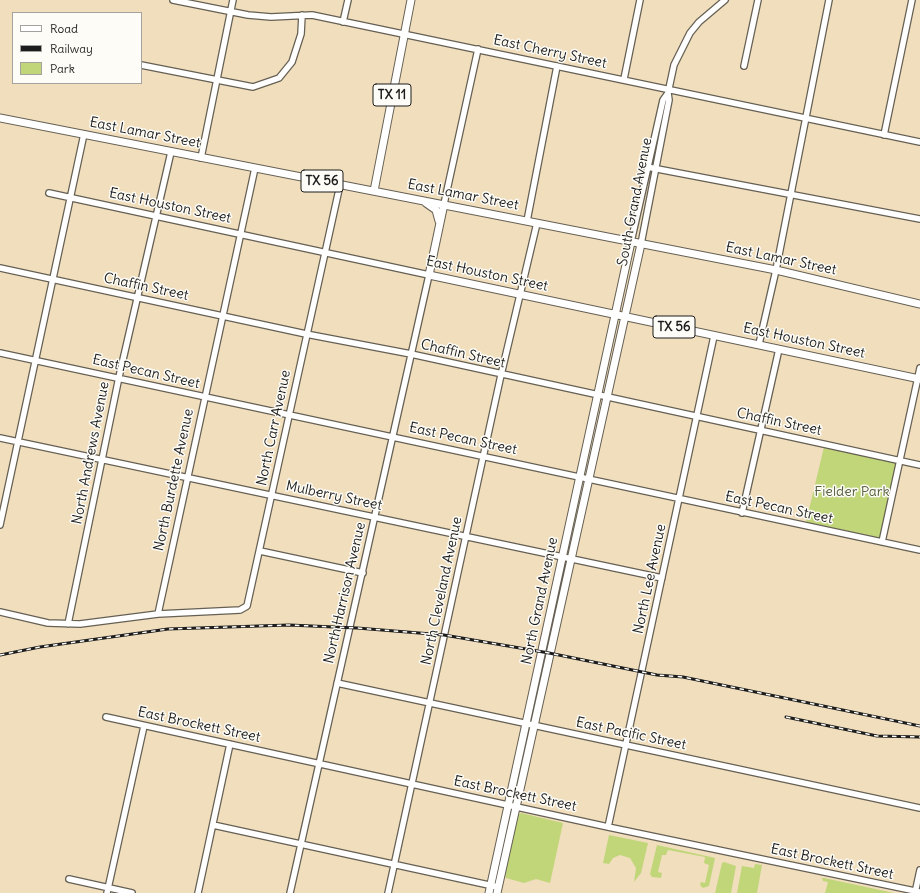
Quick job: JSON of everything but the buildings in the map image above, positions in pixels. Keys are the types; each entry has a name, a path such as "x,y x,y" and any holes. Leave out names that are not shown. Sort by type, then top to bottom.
{"main road":[{"name":"TX 11","path":"374,191 411,0"},
{"name":"East Lamar Street","path":"0,118 776,270 920,304"},
{"path":"421,200 432,205 436,210 440,224"},
{"path":"429,275 444,204"},
{"name":"South Grand Avenue","path":"616,314 632,242"},
{"name":"South Grand Avenue","path":"624,316 641,244"},
{"name":"East Houston Street","path":"429,275 919,379"},
{"name":"North Grand Avenue","path":"494,890 509,805 530,724 566,558 580,477 616,314"},
{"name":"North Grand Avenue","path":"566,558 588,479 624,316"},
{"name":"North Grand Avenue","path":"494,890 517,806 530,724"}],"street":[{"name":"East Cherry Street","path":"173,0 231,12 271,17 312,15 624,79 668,91 920,142"},
{"path":"201,158 233,0"},
{"path":"343,22 348,0"},
{"path":"624,79 640,0"},
{"name":"South Grand Avenue","path":"632,242 647,167 663,100 668,91 674,65 690,33 699,22 725,0"},
{"path":"744,66 758,0"},
{"path":"759,344 776,270 829,0"},
{"path":"884,135 912,0"},
{"path":"142,64 253,87 279,78 292,62 301,34 302,16"},
{"path":"444,204 478,49"},
{"path":"527,221 557,66"},
{"name":"South Grand Avenue","path":"641,244 669,100 668,91"},
{"path":"0,525 84,134"},
{"name":"North Andrews Avenue","path":"68,624 103,461 119,377 171,152"},
{"path":"647,167 920,219"},
{"name":"North Burdette Avenue","path":"158,614 255,168"},
{"name":"North Carr Avenue","path":"158,614 240,610 245,609 248,603 340,184"},
{"name":"East Houston Street","path":"49,193 429,275"},
{"name":"North Cleveland Avenue","path":"388,893 501,375 537,223"},
{"path":"635,225 644,227"},
{"name":"Chaffin Street","path":"0,268 306,334 411,354 501,375 920,465"},
{"name":"North Harrison Avenue","path":"290,893 429,275"},
{"name":"North Lee Avenue","path":"608,827 714,336"},
{"path":"742,513 779,349"},
{"name":"East Pecan Street","path":"0,353 119,377 204,397 393,436 742,513 920,550"},
{"path":"882,542 919,379 920,368"},
{"name":"Mulberry Street","path":"0,438 103,461 375,516 466,537 662,578"},
{"path":"260,551 363,573"},
{"path":"0,612 48,623 68,624 158,614"},
{"name":"East Pacific Street","path":"337,683 920,808"},
{"name":"East Brockett Street","path":"106,717 608,827 917,892"},
{"path":"108,890 144,726"},
{"path":"198,893 230,744"},
{"path":"213,825 394,864 494,890"},
{"path":"917,892 920,870"},
{"path":"68,879 108,890 132,893"}],"green space":[{"name":"Fielder Park","path":"824,447 897,463 881,538 806,522"},
{"path":"521,813 563,823 550,883 536,879 524,883 506,878 505,875 518,815"},
{"path":"609,835 648,843 641,873 634,882 636,868 630,858 620,855 613,858 609,864 603,863"},
{"path":"657,845 715,858 709,886 703,888 700,885 701,882 705,883 709,865 704,863 705,857 668,850 666,855 662,855 658,872 662,873 661,878 652,877 650,874"},
{"path":"724,862 736,866 731,893 715,893 722,863"},
{"path":"755,864 762,865 757,893 737,893 742,866 754,868"},
{"path":"822,878 894,893 825,893 828,882 823,881"}],"railway":[{"path":"0,655 40,647 168,629 289,625 357,628 444,635 549,653 657,675 683,677 920,726"},
{"path":"786,717 877,736 920,737"}]}
